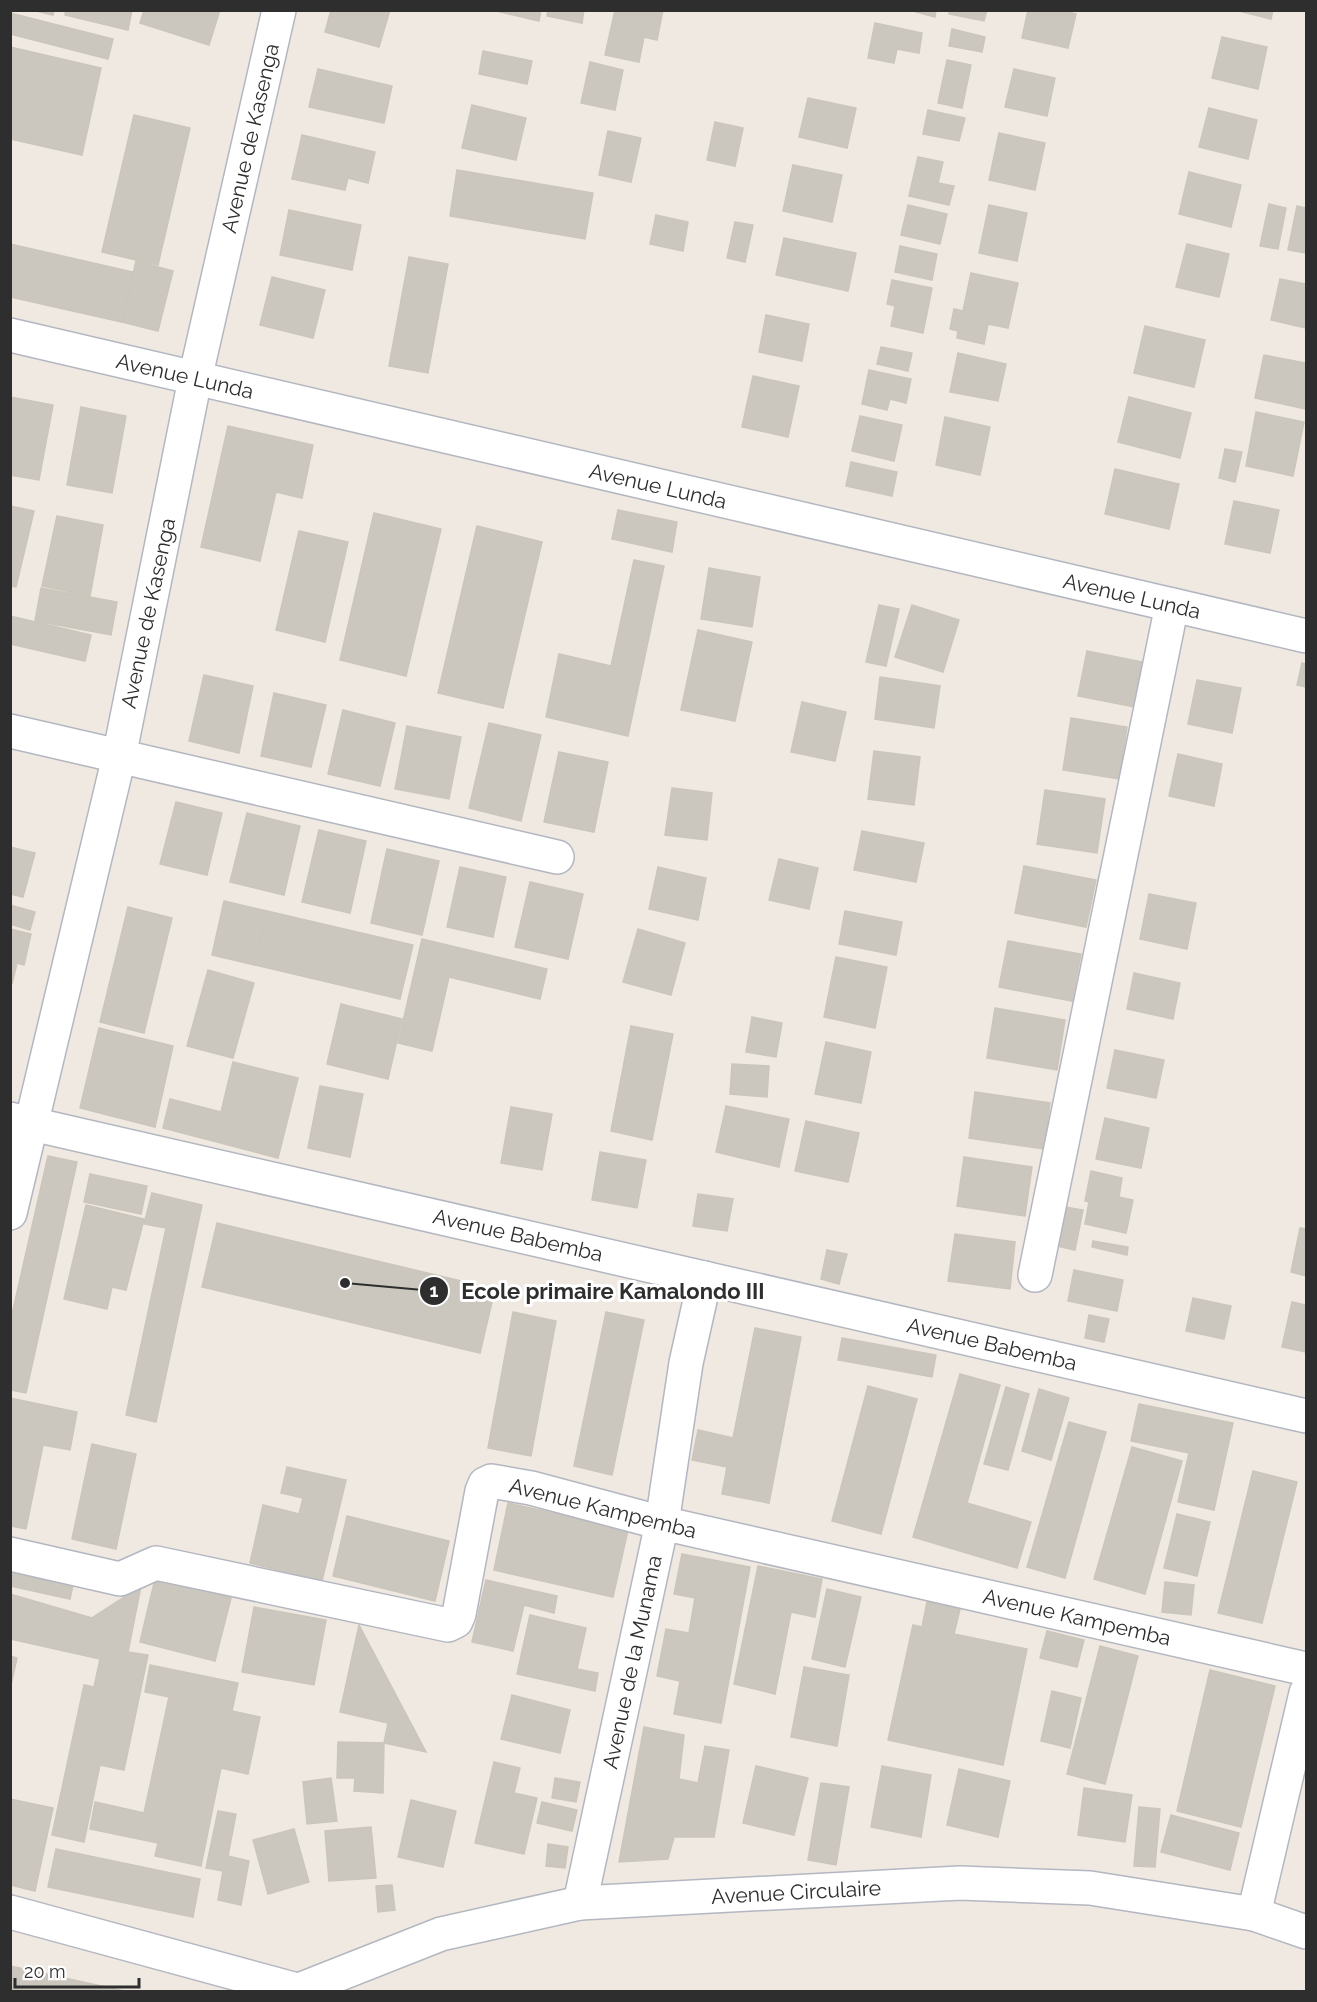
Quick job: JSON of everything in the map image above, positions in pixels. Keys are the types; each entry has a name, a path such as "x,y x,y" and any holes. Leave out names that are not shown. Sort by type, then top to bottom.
{"street":[{"name":"Avenue de Kasenga","path":"10,1214 21,1121 119,757 195,379 279,10"},
{"name":"Avenue Lunda","path":"10,336 1306,636"},
{"path":"1035,1275 1172,605"},
{"path":"10,731 557,857"},
{"name":"Avenue Babemba","path":"21,1121 1306,1416"},
{"name":"Avenue de la Munama","path":"580,1903 662,1523 686,1363 705,1278"},
{"name":"Avenue Kampemba","path":"10,1554 120,1580 156,1563 448,1625 456,1621 459,1614 482,1491 485,1484 491,1481 531,1488 662,1523 1306,1669"},
{"path":"1254,1914 1306,1694"},
{"name":"Avenue Circulaire","path":"295,1991 441,1934 580,1903 960,1883 1090,1888 1254,1914 1306,1932"},
{"path":"10,1912 295,1991"}],"building":[{"path":"32,10 54,10 53,15"},
{"path":"66,10 132,10 128,30 65,15"},
{"path":"144,10 220,10 209,45 140,23"},
{"path":"331,10 390,10 379,47 325,32"},
{"path":"492,10 541,10 539,21"},
{"path":"548,10 584,10 582,23 547,16"},
{"path":"615,10 663,10 657,40 644,37 639,62 605,55"},
{"path":"909,10 936,10 935,17"},
{"path":"950,10 987,10 984,21 949,14"},
{"path":"1028,10 1062,10 1076,14 1068,48 1022,38"},
{"path":"1235,10 1273,10 1271,19"},
{"path":"10,13 113,39 108,59 10,34"},
{"path":"875,23 922,33 919,53 897,49 894,63 868,58"},
{"path":"952,29 985,37 982,52 949,46"},
{"path":"1222,37 1267,47 1258,89 1212,78"},
{"path":"10,47 101,68 82,155 10,139"},
{"path":"483,51 532,61 527,84 479,74"},
{"path":"947,60 971,65 962,108 938,103"},
{"path":"590,62 623,70 615,110 581,103"},
{"path":"318,69 392,86 384,123 309,107"},
{"path":"1014,69 1055,78 1047,116 1005,107"},
{"path":"808,98 856,108 847,148 799,137"},
{"path":"472,105 526,118 516,160 462,148"},
{"path":"1209,108 1257,120 1248,159 1199,147"},
{"path":"928,110 965,118 959,141 923,134"},
{"path":"134,115 190,128 158,265 102,252"},
{"path":"715,122 743,128 735,166 707,160"},
{"path":"608,131 641,138 631,182 599,175"},
{"path":"999,133 1045,143 1035,190 989,180"},
{"path":"302,135 375,152 368,183 348,178 345,190 292,179"},
{"path":"918,157 943,162 938,183 954,186 949,205 909,196"},
{"path":"793,165 842,175 832,222 783,211"},
{"path":"457,170 593,193 585,239 450,216"},
{"path":"1189,172 1241,185 1231,227 1179,214"},
{"path":"1269,204 1286,208 1278,249 1260,246"},
{"path":"908,205 947,214 940,244 901,235"},
{"path":"989,205 1027,213 1017,261 979,253"},
{"path":"1297,206 1306,208 1306,253 1288,250"},
{"path":"289,210 361,225 352,270 280,255"},
{"path":"656,215 688,222 683,251 650,244"},
{"path":"735,222 753,225 745,262 727,258"},
{"path":"784,238 856,253 848,291 776,275"},
{"path":"10,244 133,272 122,322 10,297"},
{"path":"1187,244 1229,254 1219,297 1176,287"},
{"path":"900,246 937,254 932,280 895,272"},
{"path":"409,257 448,264 428,373 389,366"},
{"path":"136,261 173,271 158,331 122,322"},
{"path":"971,273 1018,283 1008,328 988,324 984,344 957,338 958,331 950,329 954,309 963,311"},
{"path":"272,277 325,290 313,338 260,325"},
{"path":"1280,279 1306,284 1306,328 1271,320"},
{"path":"892,280 932,288 923,333 891,326 895,306 887,304"},
{"path":"766,315 809,324 802,361 759,352"},
{"path":"1145,326 1205,340 1194,387 1134,373"},
{"path":"881,347 912,353 908,371 877,364"},
{"path":"958,353 1006,364 998,401 950,392"},
{"path":"1264,355 1306,363 1306,409 1255,398"},
{"path":"869,370 911,379 906,403 890,399 887,410 862,404"},
{"path":"753,376 799,386 788,437 742,427"},
{"path":"10,397 53,405 39,480 10,475"},
{"path":"1129,397 1191,413 1180,458 1118,442"},
{"path":"81,407 126,416 112,493 67,485"},
{"path":"1256,412 1304,422 1293,476 1246,466"},
{"path":"860,416 902,425 894,461 852,451"},
{"path":"945,417 990,427 980,475 936,465"},
{"path":"228,426 313,445 302,498 276,492 260,561 201,547"},
{"path":"1225,449 1242,452 1235,482 1219,478"},
{"path":"851,462 897,472 892,496 846,486"},
{"path":"1115,469 1179,484 1169,529 1105,514"},
{"path":"1234,501 1279,510 1270,553 1225,544"},
{"path":"10,506 34,511 16,587 10,586"},
{"path":"618,510 677,522 672,552 612,539"},
{"path":"374,513 441,529 406,676 340,660"},
{"path":"57,516 103,525 90,596 42,586"},
{"path":"477,526 542,542 503,708 438,693"},
{"path":"299,531 348,542 325,642 276,630"},
{"path":"634,560 664,566 628,736 546,717 559,654 611,666"},
{"path":"709,568 760,577 752,627 701,619"},
{"path":"41,588 117,602 111,635 35,621"},
{"path":"879,605 899,609 886,666 866,662"},
{"path":"912,605 959,620 943,672 895,657"},
{"path":"10,616 91,635 85,661 10,644"},
{"path":"698,630 752,642 735,721 681,710"},
{"path":"1087,651 1143,662 1135,707 1078,696"},
{"path":"1302,663 1306,664 1306,687 1297,685"},
{"path":"204,675 253,686 239,753 189,741"},
{"path":"880,677 940,686 934,728 875,719"},
{"path":"1197,680 1241,688 1232,733 1188,724"},
{"path":"274,693 326,705 311,767 261,756"},
{"path":"802,702 846,712 835,761 791,752"},
{"path":"343,710 395,723 380,786 328,774"},
{"path":"1071,718 1127,727 1119,779 1063,770"},
{"path":"489,723 541,735 521,821 469,808"},
{"path":"407,726 461,737 449,799 395,789"},
{"path":"874,751 920,757 914,805 868,799"},
{"path":"559,752 608,762 594,832 544,822"},
{"path":"1178,754 1222,764 1214,806 1169,796"},
{"path":"672,788 712,793 707,840 665,835"},
{"path":"1045,790 1105,799 1097,853 1037,844"},
{"path":"176,802 222,813 207,875 160,864"},
{"path":"247,813 300,826 284,895 230,882"},
{"path":"319,830 366,841 350,913 302,902"},
{"path":"862,831 924,843 916,882 854,870"},
{"path":"10,847 35,853 23,897 10,894"},
{"path":"387,849 439,861 422,935 371,923"},
{"path":"779,859 818,868 809,909 769,900"},
{"path":"1024,866 1096,880 1086,927 1015,913"},
{"path":"460,867 506,877 493,937 447,927"},
{"path":"658,867 706,878 698,920 649,909"},
{"path":"530,882 583,894 568,959 515,947"},
{"path":"1149,894 1196,903 1187,949 1140,939"},
{"path":"224,901 267,911 255,965 212,955"},
{"path":"10,905 35,912 30,930 10,924"},
{"path":"128,907 172,918 144,1033 100,1022"},
{"path":"267,911 413,945 400,999 255,965"},
{"path":"845,911 902,922 896,955 839,944"},
{"path":"10,929 31,934 24,965 17,963 12,984"},
{"path":"638,929 685,943 671,995 623,982"},
{"path":"422,939 547,969 540,999 449,977 432,1051 398,1043"},
{"path":"1008,941 1081,954 1072,1001 999,987"},
{"path":"836,957 887,967 875,1028 824,1017"},
{"path":"208,970 254,983 233,1058 187,1046"},
{"path":"1134,973 1180,983 1173,1019 1127,1009"},
{"path":"341,1004 402,1019 388,1079 327,1064"},
{"path":"995,1008 1065,1020 1057,1070 987,1058"},
{"path":"752,1017 782,1023 776,1057 746,1052"},
{"path":"631,1026 673,1034 652,1140 611,1131"},
{"path":"99,1028 173,1046 155,1127 80,1108"},
{"path":"826,1042 871,1052 861,1103 815,1094"},
{"path":"1115,1050 1164,1060 1156,1098 1107,1088"},
{"path":"233,1062 298,1078 278,1158 163,1128 170,1099 221,1112"},
{"path":"732,1064 769,1066 767,1097 730,1094"},
{"path":"320,1086 363,1094 350,1157 308,1148"},
{"path":"975,1092 1050,1103 1044,1149 969,1138"},
{"path":"726,1106 789,1119 779,1167 716,1152"},
{"path":"511,1107 552,1114 542,1170 501,1163"},
{"path":"1105,1118 1149,1128 1141,1168 1096,1159"},
{"path":"806,1121 859,1133 848,1182 795,1171"},
{"path":"600,1152 646,1160 637,1208 592,1200"},
{"path":"48,1156 77,1162 26,1393 10,1390 10,1323"},
{"path":"964,1157 1032,1167 1025,1216 957,1206"},
{"path":"1091,1171 1122,1178 1119,1197 1133,1200 1126,1233 1085,1224 1089,1202 1085,1201"},
{"path":"90,1174 147,1186 141,1214 84,1202"},
{"path":"152,1193 202,1205 156,1422 126,1415 166,1228 144,1224"},
{"path":"698,1194 733,1199 727,1231 693,1226"},
{"path":"86,1205 144,1219 126,1290 112,1287 107,1309 64,1299"},
{"path":"1065,1207 1083,1210 1075,1250 1057,1246"},
{"path":"217,1223 495,1289 480,1353 202,1287"},
{"path":"1300,1228 1306,1229 1306,1276 1291,1272"},
{"path":"955,1234 1015,1242 1010,1289 948,1281"},
{"path":"1093,1241 1128,1247 1127,1255 1092,1247"},
{"path":"827,1250 847,1254 839,1284 821,1279"},
{"path":"1074,1270 1123,1280 1117,1311 1068,1301"},
{"path":"1193,1298 1231,1306 1224,1339 1186,1331"},
{"path":"1292,1302 1306,1305 1306,1352 1282,1347"},
{"path":"513,1312 556,1321 531,1456 488,1448"},
{"path":"606,1312 644,1320 612,1475 574,1466"},
{"path":"1089,1315 1109,1319 1104,1342 1085,1338"},
{"path":"755,1328 801,1337 769,1503 722,1494 727,1467 692,1460 698,1430 733,1438"},
{"path":"842,1338 936,1355 932,1377 838,1360"},
{"path":"960,1374 1000,1385 967,1503 1031,1522 1017,1568 913,1537"},
{"path":"868,1386 917,1399 881,1534 832,1521"},
{"path":"1006,1387 1029,1394 1008,1470 984,1464"},
{"path":"1039,1389 1069,1398 1051,1460 1022,1451"},
{"path":"10,1398 77,1412 70,1450 43,1445 26,1529 10,1526"},
{"path":"1139,1404 1233,1423 1214,1510 1178,1502 1189,1453 1131,1441"},
{"path":"1069,1422 1106,1432 1065,1578 1027,1567"},
{"path":"92,1444 136,1454 116,1549 72,1539"},
{"path":"1132,1447 1182,1461 1145,1594 1094,1579"},
{"path":"287,1467 346,1480 322,1581 250,1563 263,1505 299,1514 303,1498 281,1493"},
{"path":"1253,1471 1297,1482 1262,1623 1218,1613"},
{"path":"508,1503 628,1530 613,1597 494,1570"},
{"path":"1177,1514 1210,1522 1197,1576 1164,1568"},
{"path":"347,1516 449,1541 435,1601 333,1576"},
{"path":"682,1554 750,1567 721,1723 674,1714 680,1681 657,1676 666,1629 689,1633 695,1598 674,1594"},
{"path":"10,1563 75,1576 70,1599 10,1586"},
{"path":"758,1566 822,1579 815,1617 791,1612 775,1694 734,1684"},
{"path":"155,1579 231,1598 215,1661 140,1642"},
{"path":"486,1580 557,1596 554,1613 524,1605 513,1651 472,1642"},
{"path":"1165,1582 1194,1585 1191,1615 1162,1612"},
{"path":"141,1586 128,1652 148,1655 124,1770 100,1765 84,1842 52,1835 84,1685 94,1687 100,1659 10,1639 10,1594 92,1618"},
{"path":"827,1589 861,1597 845,1667 812,1659"},
{"path":"927,1602 960,1609 954,1634 1027,1649 1003,1765 888,1740 913,1625 922,1627"},
{"path":"254,1607 326,1620 314,1685 242,1672"},
{"path":"530,1615 586,1628 577,1669 598,1673 595,1691 517,1674"},
{"path":"359,1625 426,1752 384,1743 388,1723 340,1712"},
{"path":"1047,1631 1084,1640 1077,1667 1040,1658"},
{"path":"1100,1646 1138,1656 1105,1784 1067,1774"},
{"path":"10,1656 17,1658 10,1689"},
{"path":"150,1665 238,1683 232,1711 260,1717 248,1774 221,1768 201,1866 155,1856 158,1843 90,1829 95,1802 144,1813 169,1697 145,1692"},
{"path":"804,1667 849,1675 837,1746 791,1737"},
{"path":"1210,1670 1275,1686 1241,1827 1177,1811"},
{"path":"1052,1691 1081,1698 1070,1748 1041,1741"},
{"path":"512,1695 570,1710 560,1753 501,1739"},
{"path":"644,1727 684,1735 679,1779 698,1783 705,1746 729,1750 714,1837 674,1837 668,1859 619,1862"},
{"path":"338,1742 384,1743 383,1793 354,1791 355,1778 337,1778"},
{"path":"494,1762 520,1768 514,1793 537,1798 524,1854 475,1843"},
{"path":"756,1766 808,1778 794,1835 743,1823"},
{"path":"882,1766 931,1775 921,1837 871,1827"},
{"path":"959,1769 1010,1781 998,1837 947,1825"},
{"path":"331,1778 337,1821 307,1824 303,1782"},
{"path":"555,1778 580,1782 576,1802 552,1798"},
{"path":"821,1783 849,1787 836,1865 808,1860"},
{"path":"1084,1788 1132,1795 1125,1842 1078,1835"},
{"path":"10,1799 53,1808 35,1891 10,1885"},
{"path":"411,1800 456,1811 443,1867 398,1857"},
{"path":"542,1802 577,1810 572,1831 537,1823"},
{"path":"1139,1807 1160,1809 1155,1867 1134,1866"},
{"path":"218,1811 236,1814 228,1856 249,1861 241,1905 218,1900 223,1871 206,1868"},
{"path":"1171,1815 1239,1833 1230,1870 1161,1852"},
{"path":"371,1827 376,1878 329,1881 325,1831"},
{"path":"294,1829 309,1882 268,1894 253,1840"},
{"path":"548,1844 568,1847 565,1868 546,1866"},
{"path":"56,1849 200,1879 193,1917 48,1887"},
{"path":"392,1885 395,1910 378,1912 376,1886"},
{"path":"10,1966 124,1991 10,1992"}],"place":[{"name":"Ecole primaire Kamalondo III","path":"345,1283"}]}
